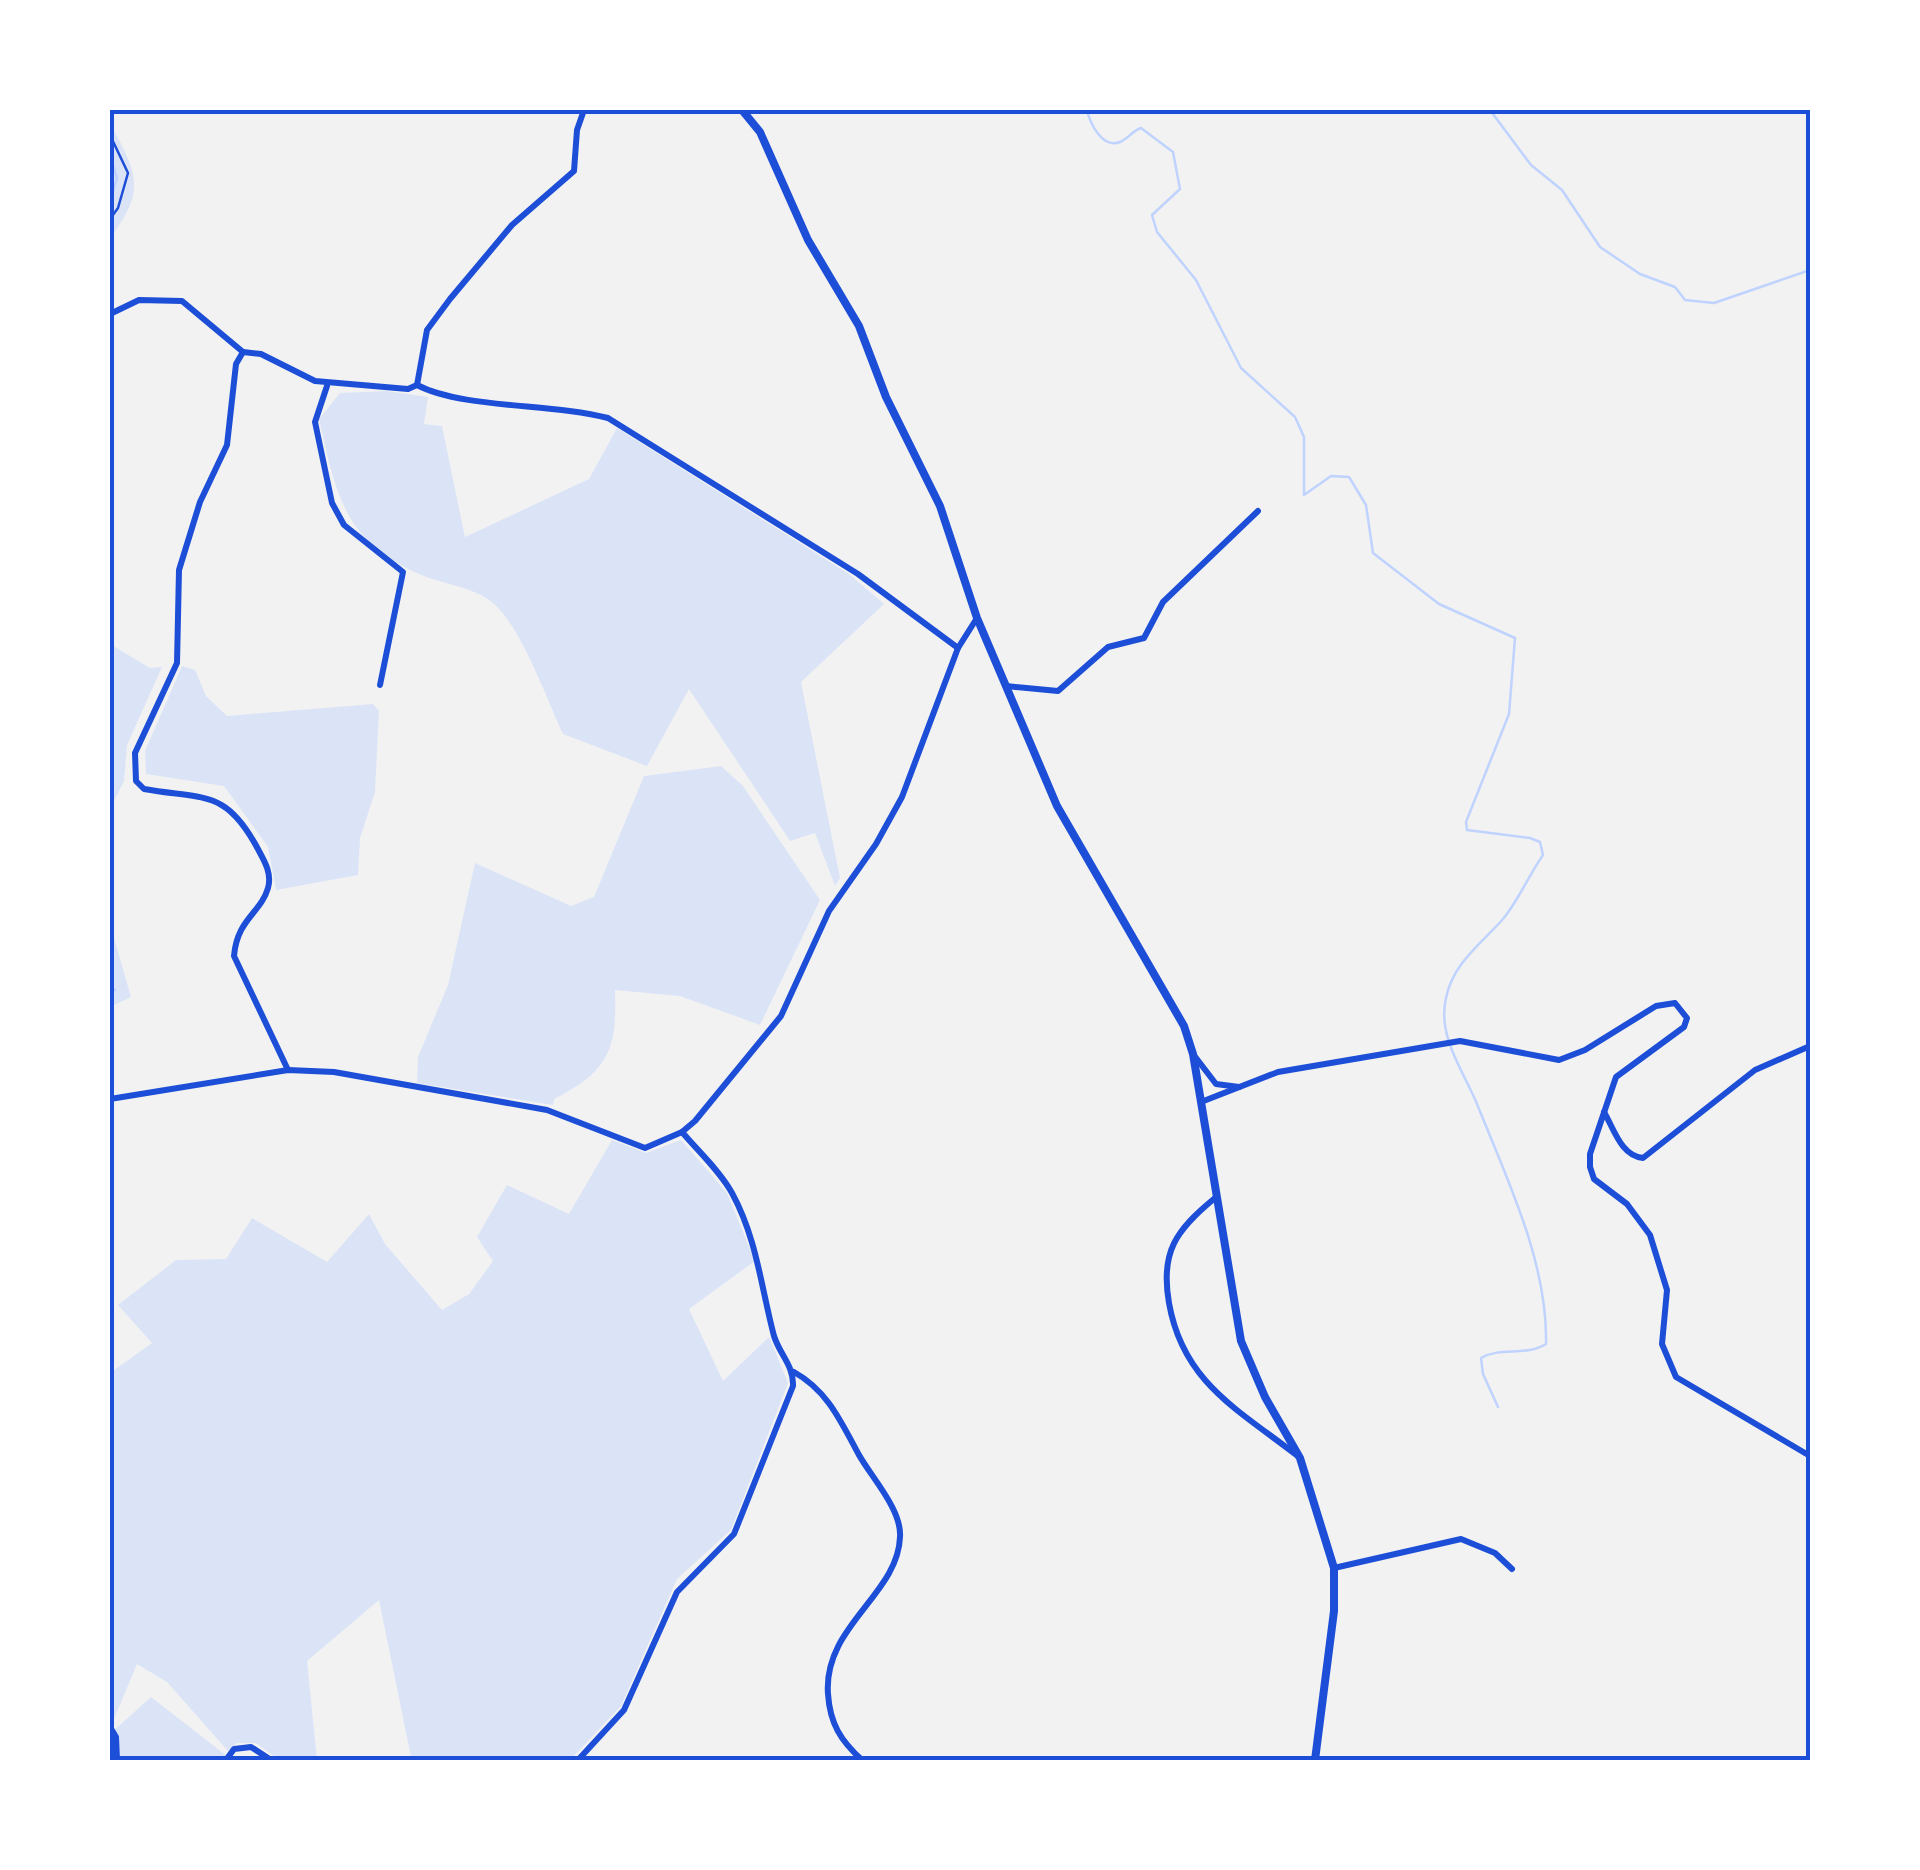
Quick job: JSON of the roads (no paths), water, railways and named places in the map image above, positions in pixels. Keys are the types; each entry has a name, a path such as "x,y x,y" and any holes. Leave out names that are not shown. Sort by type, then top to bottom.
{"street":[{"path":"416,385 428,330 450,299 512,225 574,172 577,130 584,110"},
{"path":"742,110 760,132 808,240 859,326 886,398 940,506 977,618 1057,806 1184,1026 1193,1054 1215,1198 1248,1362 1300,1458 1334,1568 1334,1611 1315,1760"},
{"path":"110,314 139,300 182,301 243,352 261,354 327,386 408,389 416,385 470,398 572,408 608,418 858,574 958,648"},
{"path":"243,352 236,364 228,445 200,502 180,570 177,663 135,753 134,768 144,788 218,799 234,811 268,869 268,890 242,924 234,956 288,1070"},
{"path":"327,386 315,422 332,504 352,532 403,572 380,685"},
{"path":"1006,686 1058,691 1108,647 1144,638 1164,602 1258,511"},
{"path":"110,1100 288,1070 334,1072 547,1110 645,1148 682,1132 781,1016 829,911 876,844 902,797 958,648 977,618"},
{"path":"1201,1102 1278,1072 1460,1041 1559,1060 1585,1050 1656,1006 1666,1002 1683,1008 1687,1018 1684,1028 1616,1078 1590,1154 1590,1168 1594,1179 1627,1204 1650,1235 1666,1290 1662,1344 1676,1377 1810,1456"},
{"path":"1604,1112 1624,1149 1630,1156 1643,1158 1755,1070 1810,1046"},
{"path":"1193,1054 1216,1084"},
{"path":"1199,1092 1216,1084 1246,1087"},
{"path":"682,1132 731,1190 758,1254 775,1339 794,1372 826,1396 900,1524 901,1540 894,1558 841,1638 826,1676 834,1726 843,1742 862,1760"},
{"path":"1215,1198 1177,1236 1164,1265 1173,1327 1184,1357 1209,1386 1300,1458"},
{"path":"578,1760 624,1710 677,1592 734,1534 793,1386 794,1372"},
{"path":"1334,1568 1462,1539 1494,1552 1512,1569"},
{"path":"110,1726 116,1737 117,1760"},
{"path":"226,1760 234,1749 251,1747 270,1760"}],"waterway":[{"path":"1087,110 1094,128 1108,142 1120,142 1141,128 1173,152 1180,189 1152,215 1157,232 1196,280 1241,368 1295,417 1304,437 1304,495 1331,476 1349,477 1366,505 1373,553 1439,604 1515,638 1509,714 1466,822 1467,830 1530,838 1540,842 1543,855 1503,919 1455,974 1444,1012 1448,1039 1524,1222 1545,1314 1546,1344 1481,1358 1483,1374 1498,1407"},
{"path":"1490,110 1531,165 1562,190 1600,247 1640,274 1675,287 1685,300 1714,303 1810,270"},
{"path":"110,156 117,178 110,202"},
{"path":"110,987 115,990"}]}
